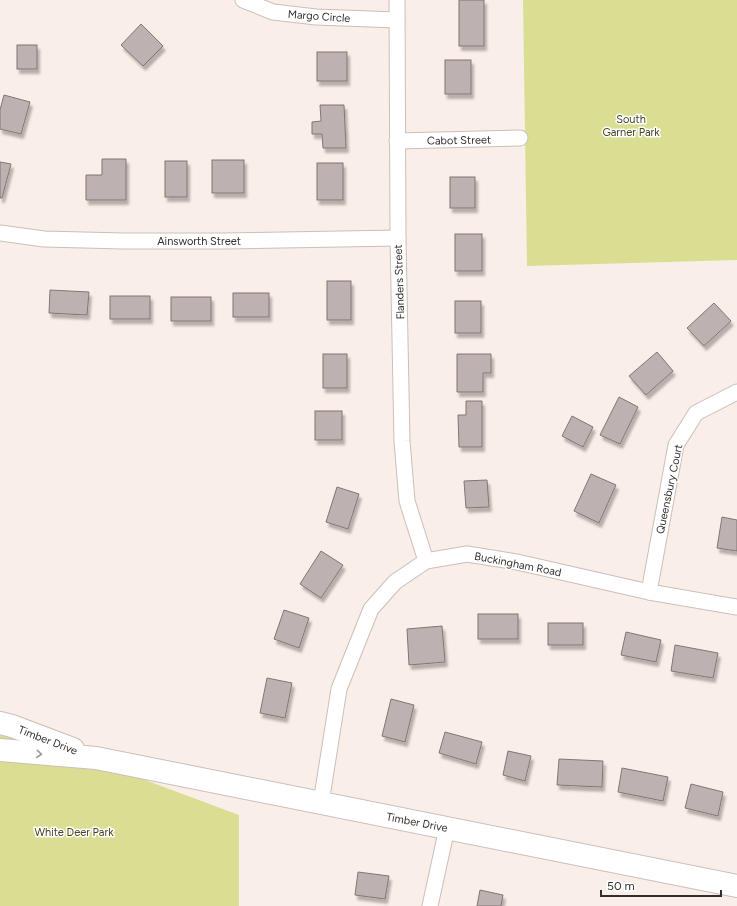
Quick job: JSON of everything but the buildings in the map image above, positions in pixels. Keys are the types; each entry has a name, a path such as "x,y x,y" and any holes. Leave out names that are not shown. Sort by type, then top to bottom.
{"main road":[{"name":"Timber Drive","path":"0,723 12,726 96,758"},
{"name":"Timber Drive","path":"0,750 96,758 737,886"}],"street":[{"name":"Margo Circle","path":"243,0 274,12 316,17 397,20"},
{"name":"Flanders Street","path":"397,0 398,238 402,441 407,501 426,561"},
{"name":"Cabot Street","path":"397,141 520,138"},
{"name":"Ainsworth Street","path":"0,233 44,239 115,240 224,241 398,238"},
{"name":"Queensbury Court","path":"649,592 676,445 696,413 737,392"},
{"name":"Buckingham Road","path":"321,803 338,689 371,609 395,582 426,561 467,554 474,555 517,562 649,592 737,607"},
{"path":"430,906 447,828"}],"green space":[{"name":"South Garner Park","path":"523,0 737,0 737,260 527,266"},
{"name":"White Deer Park","path":"0,726 239,815 239,906 0,906"}]}
